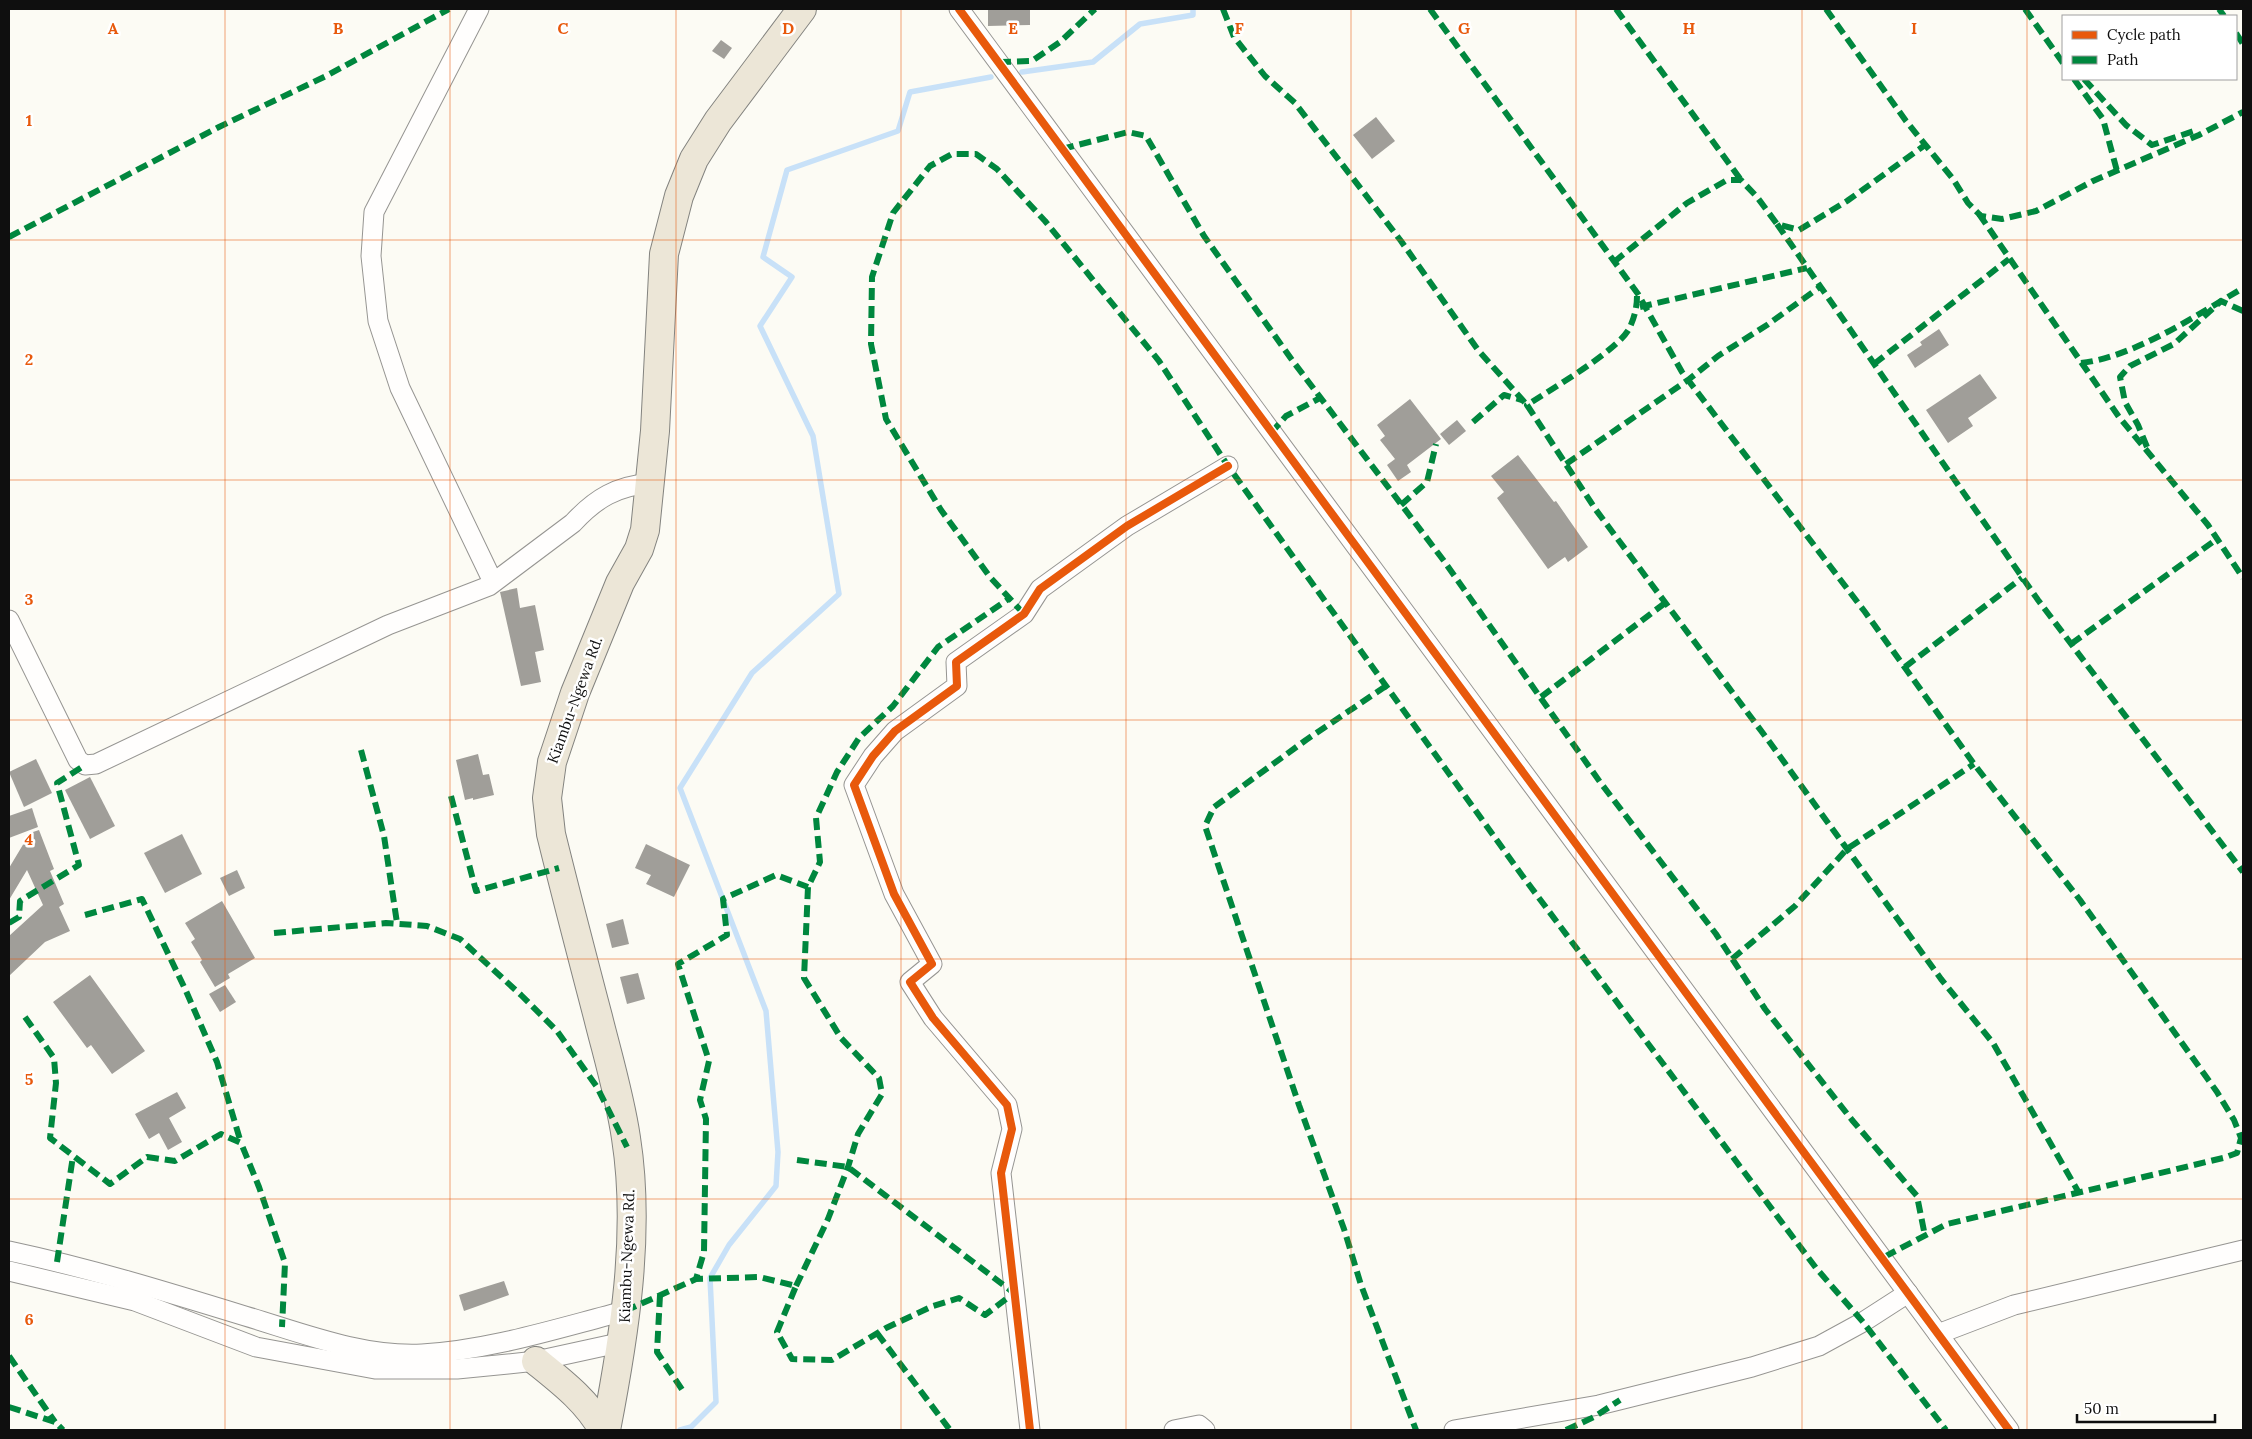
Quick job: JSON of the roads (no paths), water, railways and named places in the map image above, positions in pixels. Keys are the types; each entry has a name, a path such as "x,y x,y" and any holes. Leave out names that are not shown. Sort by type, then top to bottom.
{"highway":[{"name":"Kiambu-Ngewa Rd.","path":"605,1430 623,1342 631,1222 626,1139 618,1094 550,834 547,798 552,762 575,693 620,583 639,549 646,530 651,483 664,254 679,196 694,159 718,120 802,9"},
{"path":"536,1360 580,1398 593,1412 605,1430"}],"street":[{"path":"479,9 374,212 371,256 378,320 400,388 493,582"},
{"path":"959,9 2009,1430"},
{"path":"1030,1430 1002,1173 1012,1129 1007,1105 932,1018 910,982 932,964 894,894 854,785 872,756 895,731 957,686 956,662 1024,614 1040,589 1127,526 1228,466"},
{"path":"9,620 78,760 85,765 96,764 388,625 493,582 572,523 584,511 615,490 629,485 651,483"},
{"path":"1938,1334 2014,1305 2243,1250"},
{"path":"9,1251 57,1262 321,1340 384,1352 421,1354 502,1343 625,1311"},
{"path":"9,1271 135,1301 256,1347 375,1369 457,1369 536,1360 623,1342"},
{"path":"1454,1430 1599,1405 1752,1368 1819,1346 1863,1322 1908,1293"},
{"path":"1174,1430 1199,1425 1206,1430"}],"waterway":[{"path":"1022,72 1093,62 1140,24 1193,15 1193,9"},
{"path":"680,1430 691,1427 716,1402 710,1278 729,1245 776,1186 778,1152 766,1011 680,788 752,673 839,594 813,436 760,326 792,277 763,257 787,170 898,131 910,92 991,77"}]}
